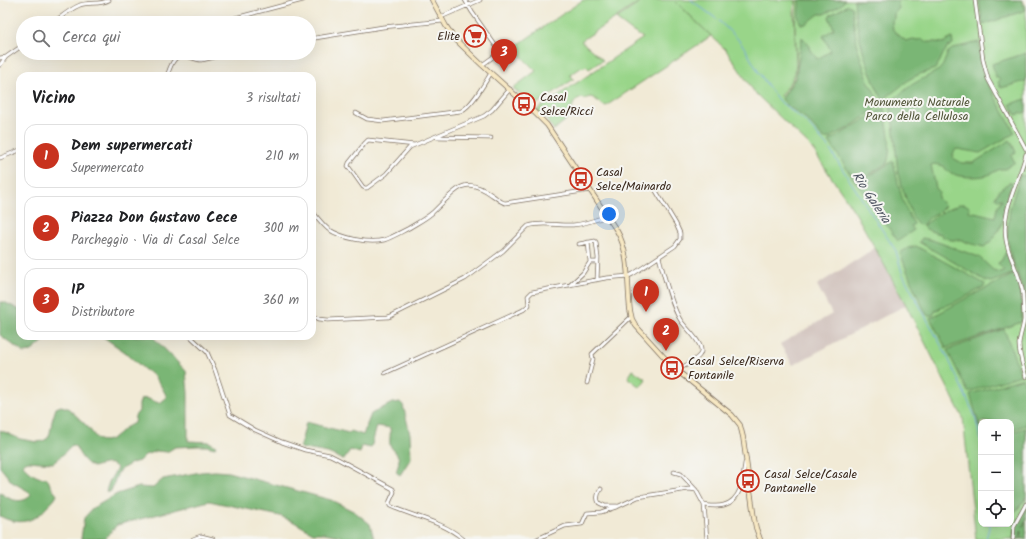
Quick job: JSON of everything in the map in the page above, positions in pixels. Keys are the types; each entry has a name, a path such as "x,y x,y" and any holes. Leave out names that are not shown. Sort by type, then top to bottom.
{"main road":[{"path":"432,0 454,38 532,110 546,125 619,234 626,255 631,317 634,324 677,370 735,417 740,425 746,457 755,526 760,539"}],"street":[{"path":"64,16 82,5 102,3 108,0"},
{"path":"242,16 303,0"},
{"path":"465,0 500,52 482,65"},
{"path":"316,38 442,19 480,0"},
{"path":"974,0 983,60 988,79 1026,149"},
{"path":"0,65 6,57 16,50"},
{"path":"0,58 6,57"},
{"path":"169,72 174,60"},
{"path":"356,113 367,119 383,121 461,112 470,105 491,73"},
{"path":"414,145 368,140 348,166 362,187 366,188 385,175 407,150 414,145 487,114 510,90"},
{"path":"435,137 491,138"},
{"path":"0,158 16,152"},
{"path":"1026,154 1008,207 1005,233 1010,256 1022,288 1024,320 1019,346 1026,377"},
{"path":"316,216 325,226 334,232 372,242 389,238 422,220 432,213 458,188 465,185 478,187 505,203 590,190"},
{"path":"385,373 523,310 529,305 529,296 532,292 627,276 633,274 659,257 676,244 681,236 676,224 656,191"},
{"path":"316,317 328,320 390,316 465,279 503,252 528,226 533,224 576,225 607,216"},
{"path":"570,285 583,273 590,262 588,242"},
{"path":"579,244 596,242 598,258 597,280"},
{"path":"659,257 676,313 697,341 701,349 697,358 677,370"},
{"path":"590,262 597,262"},
{"path":"586,383 593,360 592,354 631,317"},
{"path":"194,340 207,352 215,370 230,415 250,428 282,442 305,450 338,458 393,489 394,492 388,504 390,507 444,526 463,539"},
{"path":"704,506 722,506 735,499 740,489 746,457"},
{"path":"674,472 683,475 696,490 704,506 707,539"},
{"path":"601,488 597,496 599,504 605,506 619,506"},
{"path":"537,539 565,526 582,524 587,513 602,512 638,497 688,489 696,490"},
{"path":"1013,539 1014,526 1026,504"},
{"path":"193,539 201,536 213,539"}],"shaded area":[{"path":"875,248 906,305 793,365 780,344 832,314 817,285"}],"green space":[{"path":"583,0 642,0 581,41 603,60 589,69 586,66 583,68 582,67 570,75 574,79 533,106 513,88 536,71 513,48"},
{"name":"Monumento Naturale Parco della Cellulosa","path":"644,0 796,0 794,9 796,65 792,79 780,96 781,97 794,78 797,63 795,26 797,0 1022,0 1026,6 1026,539 976,539 963,418 905,303 875,248 856,214 811,147 755,93 726,50 682,8 711,36 606,106 591,97 577,99 567,119 554,130 547,120 551,118 546,119 538,111 538,109 643,38 616,19"},
{"path":"799,0 845,0 841,5 830,11 824,14 819,14 806,24 801,24 798,15"},
{"path":"854,0 897,0 899,8 894,14 892,21 893,30 906,41 922,39 927,42 943,43 952,38 953,44 948,47 935,69 910,79 883,100 872,77 863,52 857,25"},
{"path":"979,0 1021,0 1026,10 983,25"},
{"path":"848,5 852,7 859,53 868,80 881,105 850,127 824,139 805,118 788,106 782,99 796,77 802,37 817,59 831,51 823,36 834,29 829,17"},
{"path":"979,42 984,77 1015,133 980,153 958,149 955,150 953,158 962,163 973,163 1010,140 1016,152 1011,156 1015,162 1005,169 979,177 956,175 947,171 944,166 934,164 931,165 936,188 939,192 938,198 945,206 938,213 929,218 924,224 920,225 917,224 913,218 898,174 890,102 913,84 939,70 943,65 948,52 954,48"},
{"path":"1026,53 1026,81 1001,88 998,82 1000,80 996,77 992,64"},
{"path":"1026,99 1026,112 1016,115 1010,104"},
{"path":"884,108 889,143 889,156 887,163 856,183 829,141"},
{"path":"893,161 903,202 914,224 911,226 914,230 898,241 857,184"},
{"path":"1020,175 1026,175 1025,321 1022,285 1011,256 1007,237 1010,209"},
{"path":"1011,182 1013,183 1008,193 1010,194 1004,206 1005,210 1001,227 996,232 994,238 984,247 961,240 951,240 943,237 941,234 923,227 945,211 960,204 967,205 970,208 969,211 972,213 974,212 995,217 997,208 1002,199 997,200 995,198 1002,188"},
{"path":"922,238 932,240 979,257 993,270 1000,272 1004,270 998,263 1001,261 1006,252 1008,252 1014,271 1012,274 991,282 986,281 919,242"},
{"path":"916,246 985,284 984,287 935,311 934,314 929,316 926,314 913,286 900,253 908,248"},
{"path":"1016,273 1021,289 1022,322 946,348 930,318"},
{"path":"0,302 4,302 16,308 16,340 46,340 32,351 24,353 0,335"},
{"path":"1004,329 1021,375 968,392 947,350"},
{"path":"108,340 156,340 186,371 188,393 188,441 209,442 216,446 215,448 207,446 175,447 167,452 156,451 145,455 139,461 132,463 118,472 111,491 109,492 106,491 109,482 117,468 112,464 103,464 93,467 85,461 76,447 72,445 53,463 29,461 25,462 23,465 33,474 46,478 57,495 42,512 33,519 19,522 0,516 0,492 11,499 20,501 31,495 28,491 12,482 0,467 0,430 20,439 37,442 43,441 48,438 50,433 56,408 61,406 68,408 88,427 97,439 105,441 109,440 134,423 135,416 139,411 141,399 149,399 160,403 166,398 161,386 152,374 145,370 125,352"},
{"path":"633,370 646,379 640,387 628,378"},
{"path":"1023,378 1026,389 1026,425 1014,429 1014,419 978,419 978,422 970,394"},
{"path":"400,402 403,405 410,434 411,458 400,475 396,472 399,462 398,455 390,445 390,428 377,426 371,448 362,446 360,453 350,450 344,460 328,453 300,448 306,422 349,433 351,431 363,435 371,414 392,403"},
{"path":"1026,428 1026,498 1014,512 1014,455 1014,431"},
{"path":"215,471 228,472 331,500 355,512 370,524 374,539 342,539 340,536 324,533 313,533 280,516 209,501 117,525 106,537 106,539 81,539 84,518 93,508 117,494 139,487 153,488 163,479"},
{"path":"1026,506 1026,520 1022,527 1026,522 1026,539 1023,539 1021,530 1020,536 1021,539 1013,539 1014,529"}],"waterway":[{"name":"Rio Galeria","path":"691,0 718,20 736,37 778,100 807,123 828,147 896,251 903,275 948,358 975,416 978,430"},
{"name":"Rio Galeria","path":"986,539 989,527"}],"place":[{"name":"Elite","path":"475,36"},
{"name":"IP","path":"504,72"},
{"name":"Casal Selce/Ricci","path":"524,104"},
{"name":"Casal Selce/Mainardo","path":"581,179"},
{"name":"Dem supermercati","path":"646,312"},
{"name":"Piazza Don Gustavo Cece","path":"666,351"},
{"name":"Casal Selce/Riserva Fontanile","path":"672,368"},
{"name":"Casal Selce/Casale Pantanelle","path":"748,481"}]}
